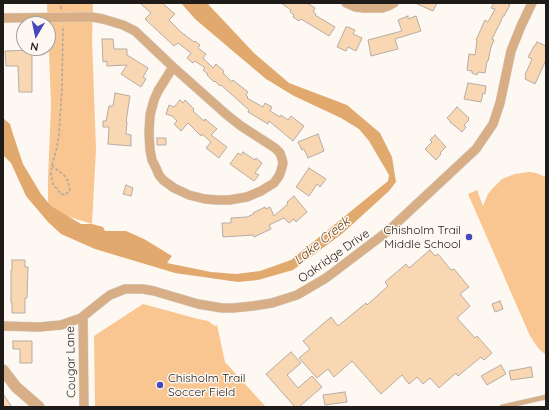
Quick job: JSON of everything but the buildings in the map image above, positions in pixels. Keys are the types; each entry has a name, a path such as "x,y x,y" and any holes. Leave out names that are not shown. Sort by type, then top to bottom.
{"street":[{"path":"346,3 355,7 364,8 382,8 394,3"},
{"name":"Oakridge Drive","path":"3,326 61,325 83,317 110,295 125,289 154,290 198,304 233,308 272,303 298,295 326,278 388,231 476,149 493,124 500,103 511,51 532,3"},
{"path":"3,18 92,17 123,25 135,31 227,116 275,148 280,153 283,163 282,171 274,183 247,197 217,200 189,195 174,188 163,180 152,160 150,150 150,114 158,91 173,67"},
{"name":"Cougar Lane","path":"83,317 84,407"},
{"path":"3,370 16,387 39,407"}],"lane":[{"path":"502,407 546,397"}],"path":[{"path":"61,3 61,12"},
{"path":"52,165 65,176 68,181 70,190 65,195 62,194 53,184 51,173 52,165 57,147 59,134 62,88 63,26"}],"shaded area":[{"path":"47,3 93,3 92,40 96,149 92,224 48,210 51,105 49,56 56,56 56,16 48,16"},
{"path":"529,172 546,177 546,355 538,348 530,336 468,194 477,190 483,206 488,194 502,179 515,174"},
{"path":"143,304 208,321 215,326 217,325 225,362 266,407 95,407 94,336"}],"water":[{"name":"Lake Creek","path":"181,3 207,3 254,53 289,83 347,105 380,133 392,157 396,182 389,191 343,233 293,270 258,280 238,282 175,273 95,249 61,234 48,222 26,196 11,163 3,155 3,118 10,124 23,164 41,194 51,206 81,224 92,224 103,227 105,231 126,231 144,239 172,256 167,263 211,272 236,274 260,271 291,260 388,181 389,175 369,141 359,129 341,118 294,96 266,79 195,19"}],"place":[{"name":"Chisholm Trail Middle School","path":"469,237"},
{"name":"Chisholm Trail Soccer Field","path":"160,385"}]}
